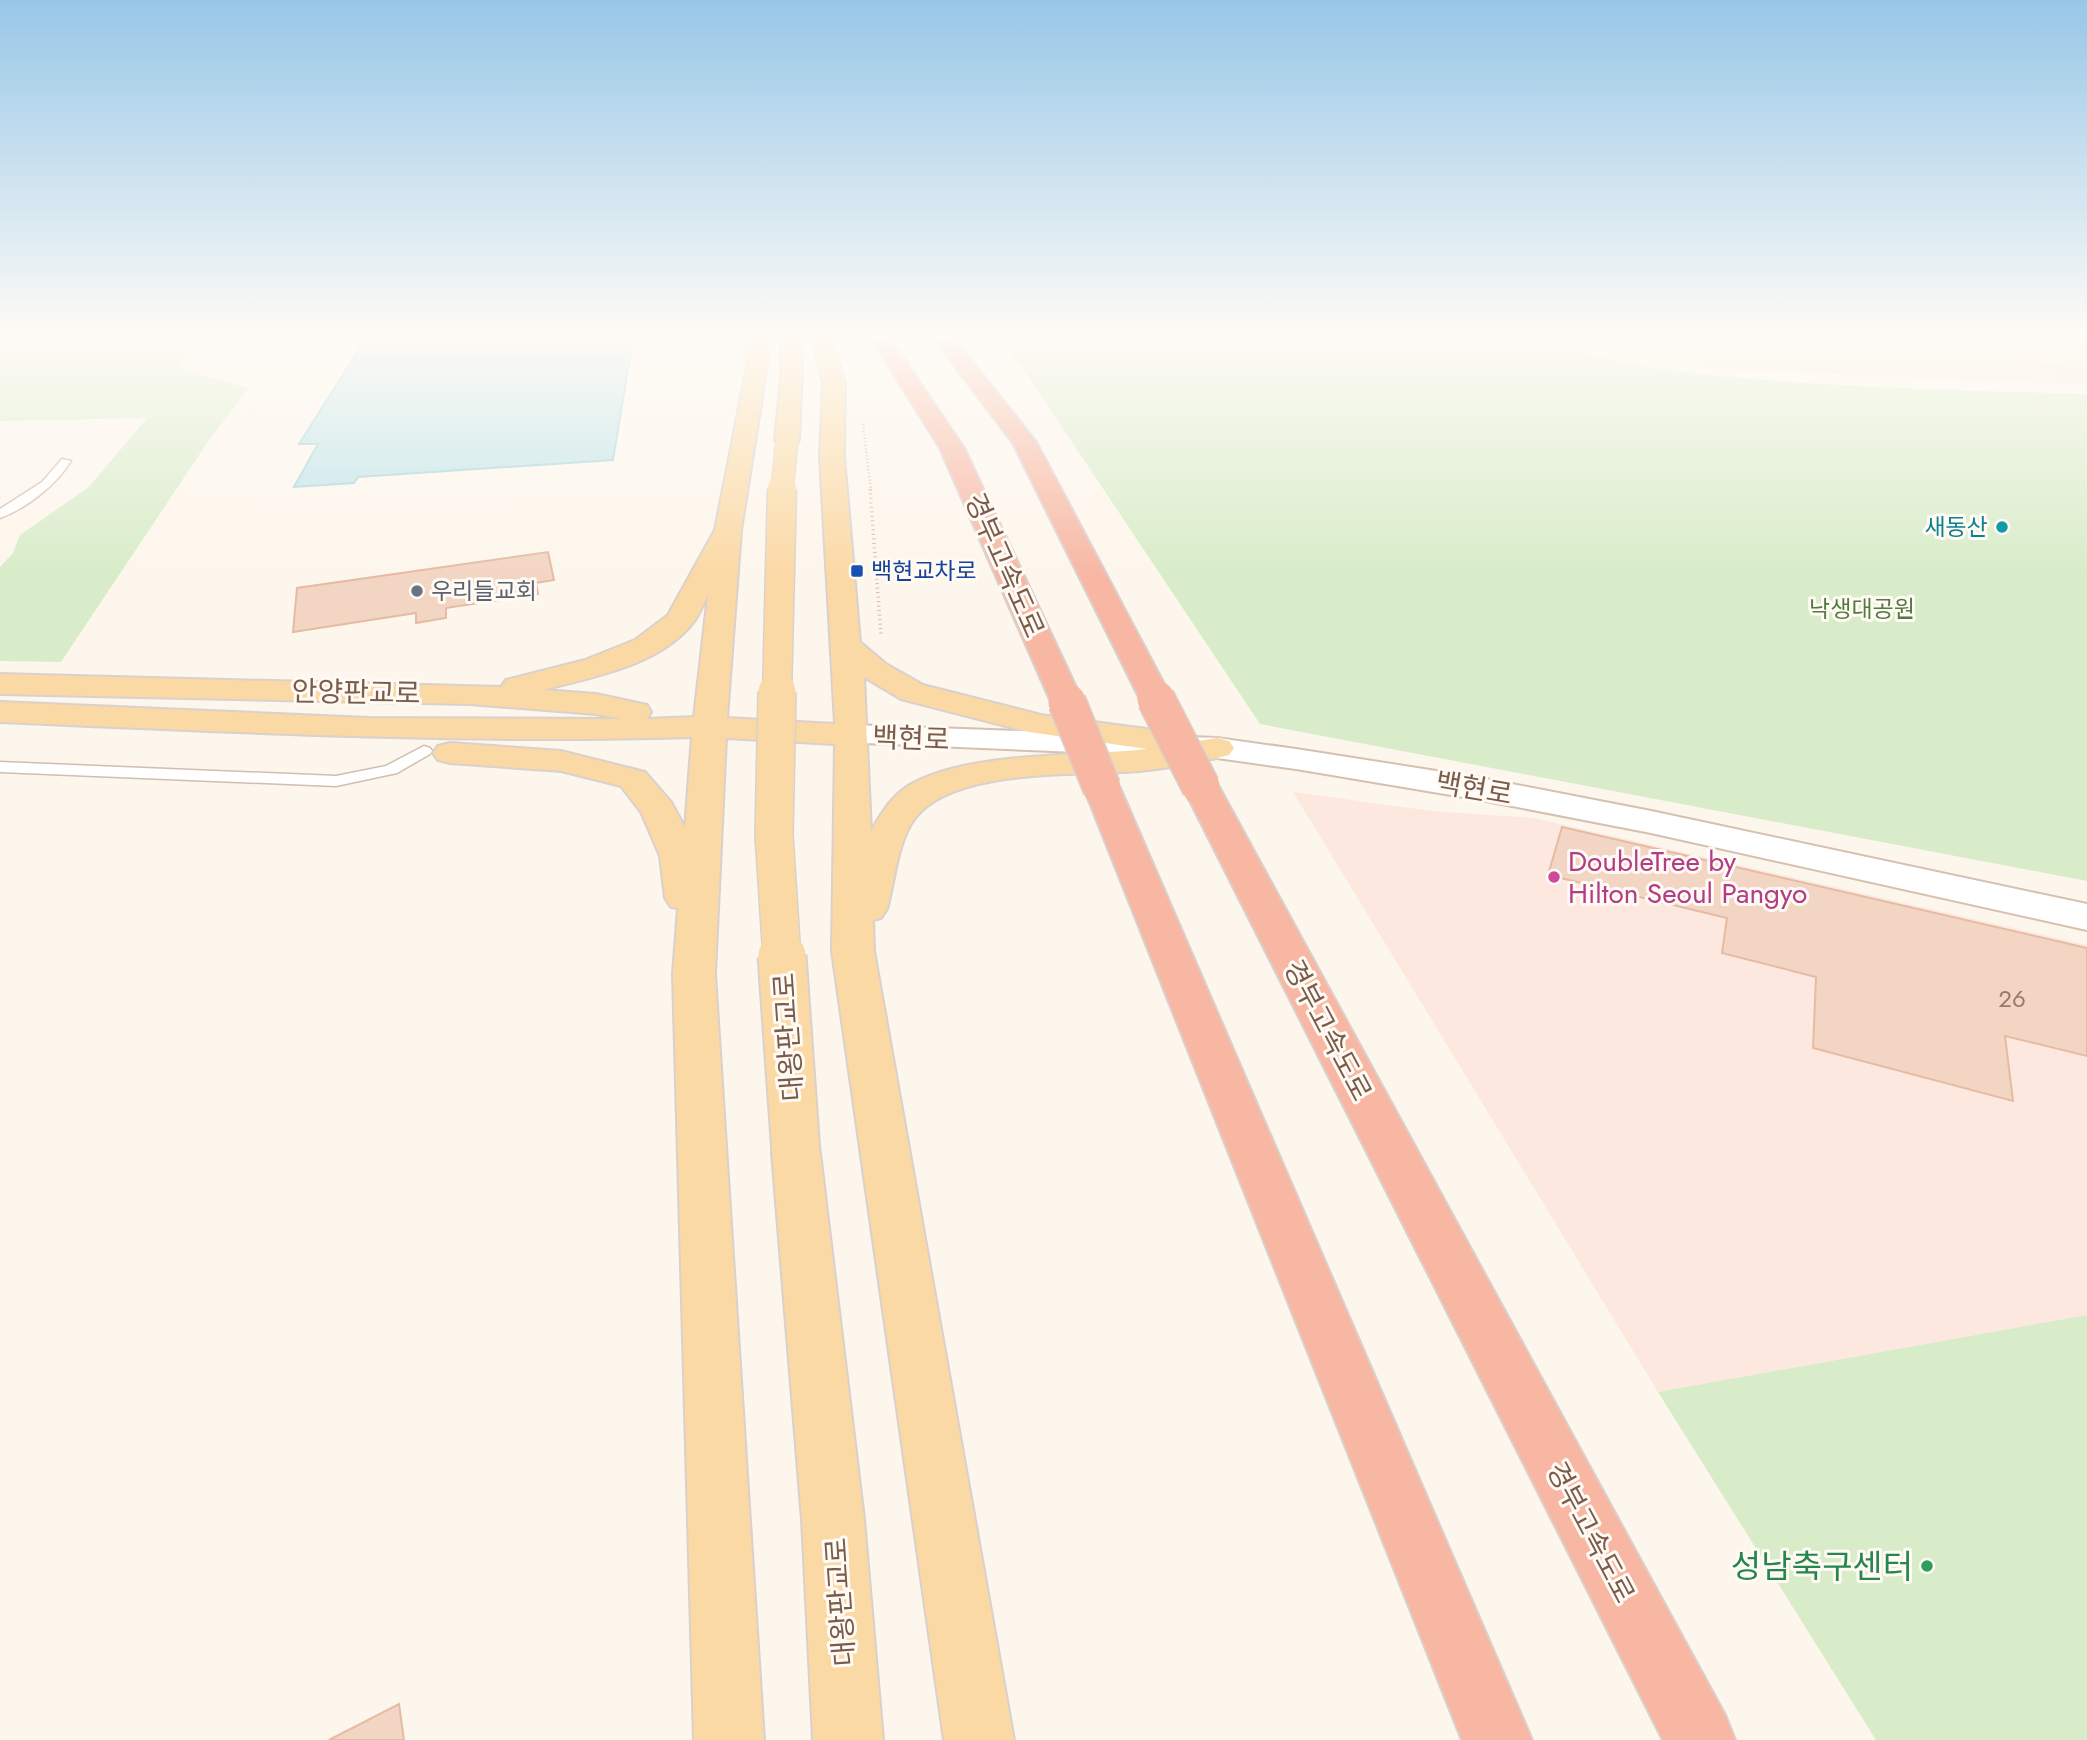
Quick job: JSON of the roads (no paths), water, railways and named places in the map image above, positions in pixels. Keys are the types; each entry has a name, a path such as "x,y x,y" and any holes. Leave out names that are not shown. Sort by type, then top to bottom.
{"highway":[{"name":"경부고속도로","path":"929,413 952,448 1067,702 1497,1740"},
{"name":"경부고속도로","path":"1003,413 1024,442 1156,699 1209,767 1700,1740"}],"main road":[{"path":"694,974 710,727 728,530 749,413"},
{"name":"대왕판교로","path":"789,413 781,498 774,835 796,1153 845,1649 848,1740"},
{"path":"833,413 831,457 852,735 853,951 979,1740"},
{"path":"468,694 532,685 596,667 646,646 680,620 728,530"},
{"path":"845,644 875,671 912,692 970,709 1209,767"},
{"name":"안양판교로","path":"0,684 468,694 596,704 710,727"},
{"name":"안양판교로","path":"0,712 369,729 564,731 710,727 852,735"},
{"path":"369,729 424,751 561,761 633,779 658,810 679,856 694,974 729,1740"},
{"name":"백현로","path":"852,735 1481,789 2087,917"},
{"path":"853,951 875,887 881,849 903,808 928,789 985,772 1143,760 1209,767"}],"lane":[{"path":"0,514 49,481 61,470 65,461"},
{"path":"0,768 336,782 391,770 424,751"}],"water":[{"path":"319,413 621,413 613,460 358,477 354,483 294,487 318,444 299,444"}],"place":[{"name":"새동산","path":"2002,527"},
{"name":"백현교차로","path":"857,571"},
{"name":"우리들교회","path":"417,591"},
{"name":"DoubleTree by Hilton Seoul Pangyo","path":"1554,877"},
{"name":"성남축구센터","path":"1927,1566"}],"park label":[{"name":"낙생대공원","path":"1862,609"}]}
